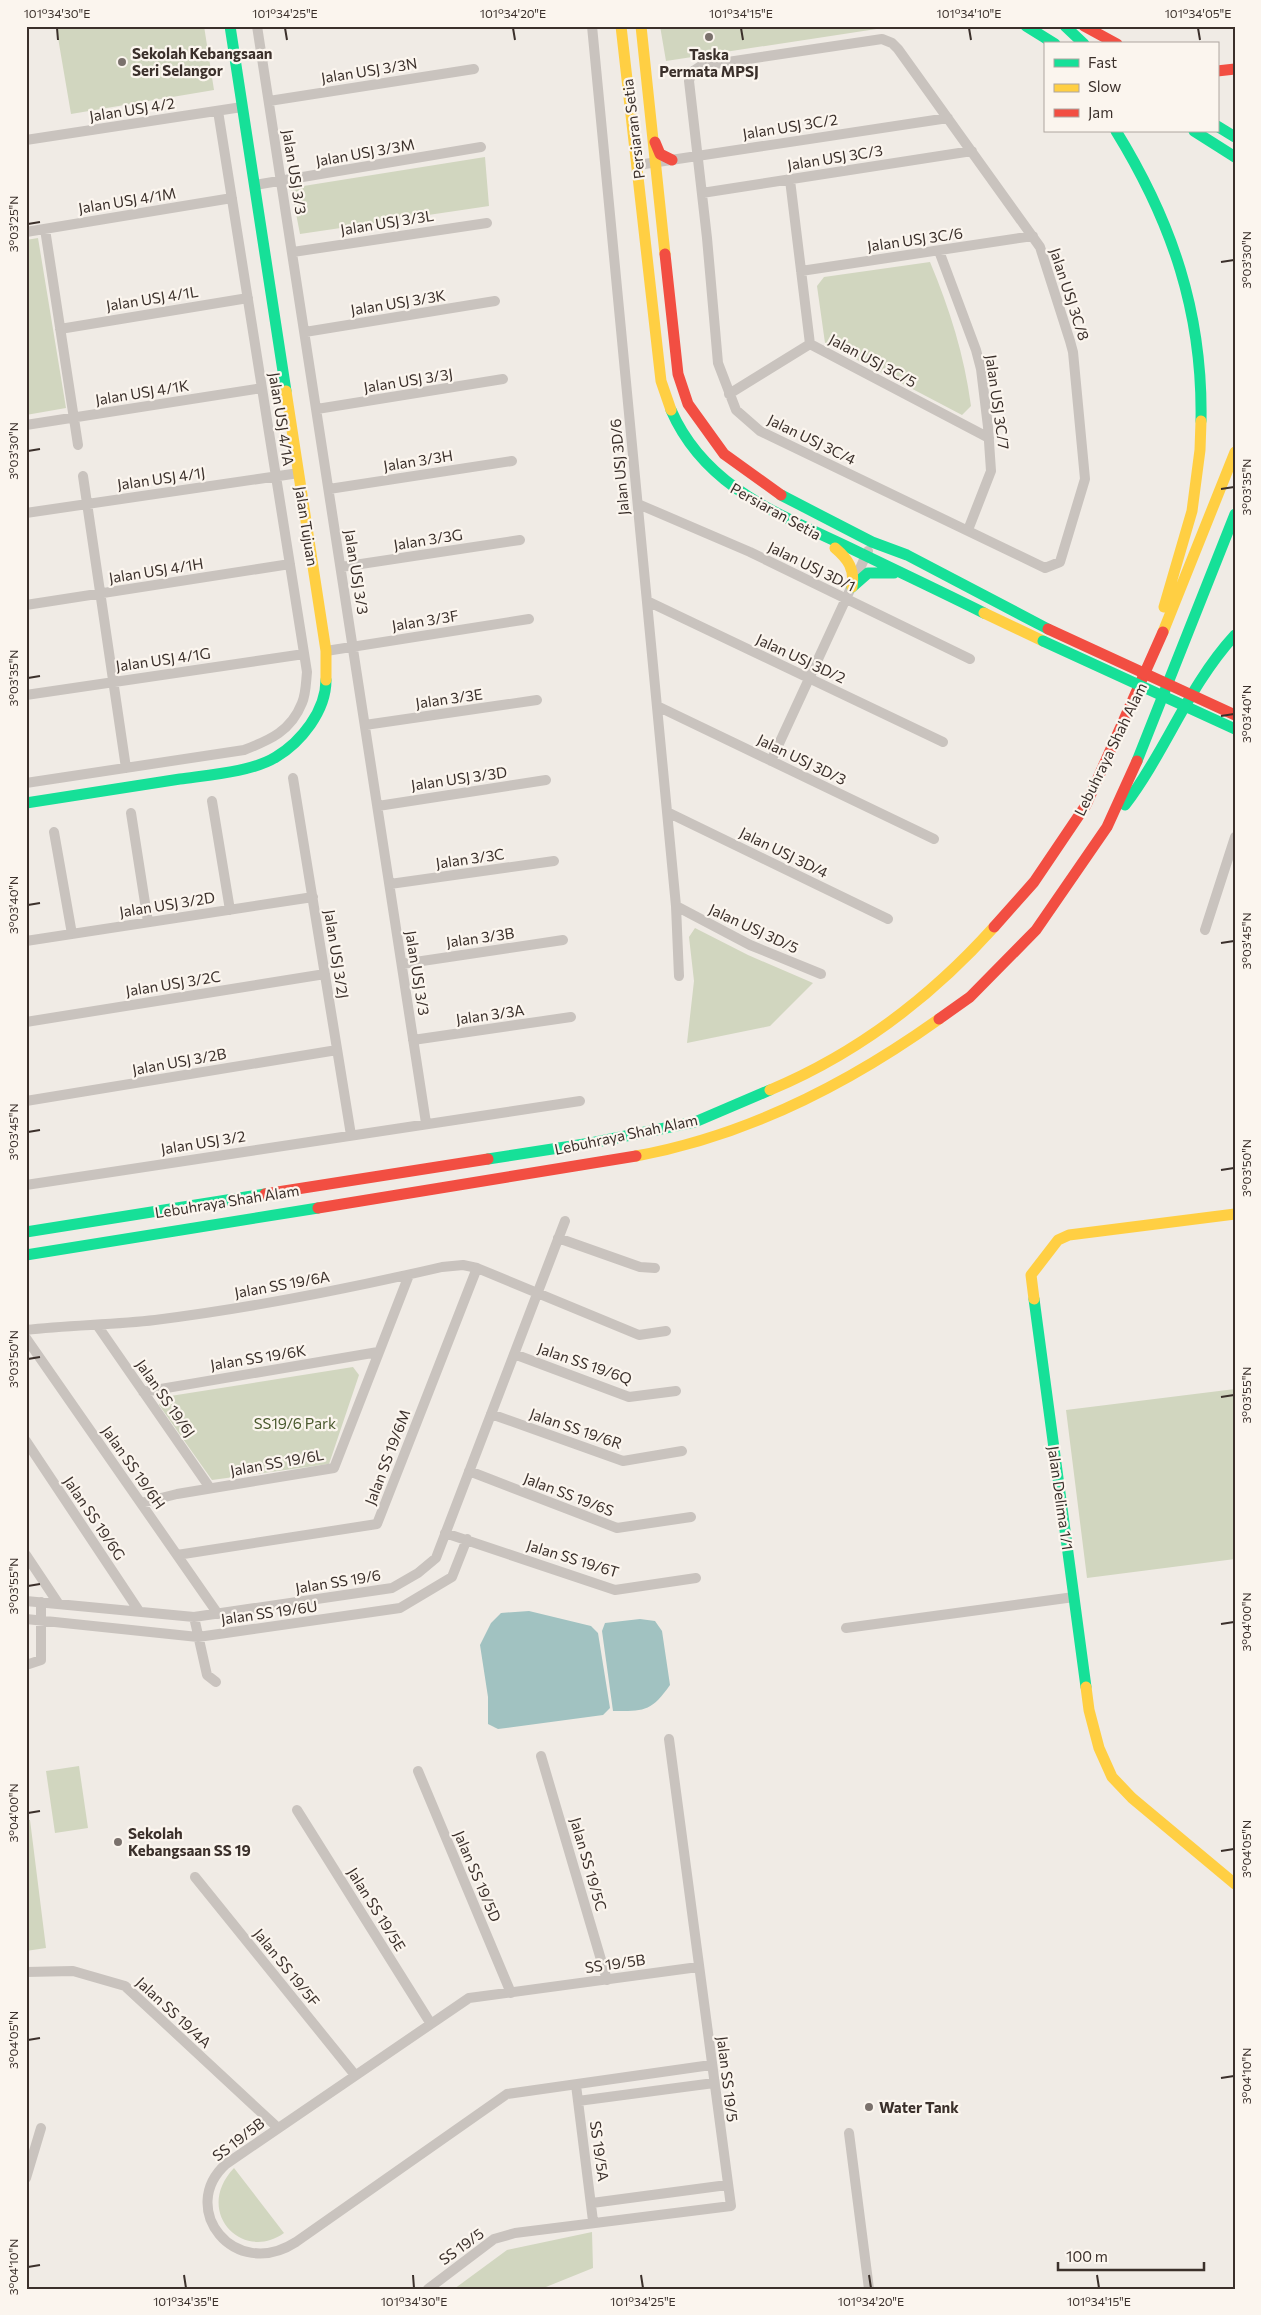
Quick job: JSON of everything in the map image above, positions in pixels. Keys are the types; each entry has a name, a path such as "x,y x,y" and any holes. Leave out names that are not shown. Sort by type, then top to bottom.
{"main road":[{"name":"Jalan Tujuan","path":"26,803 236,771 275,758 302,738 317,713 326,689 326,651 230,26"},
{"name":"Persiaran Setia","path":"621,26 638,165 657,354 662,381 673,416 692,449 726,483 762,506 866,558 1235,729"},
{"name":"Persiaran Setia","path":"640,26 678,374 688,404 724,454 752,476 781,495 872,542 907,555 1048,629 1235,715"},
{"path":"1026,26 1052,42"},
{"path":"1026,26 1044,45"},
{"path":"1065,26 1082,42"},
{"path":"1084,26 1113,42"},
{"path":"1218,70 1235,69"},
{"path":"1218,127 1235,137"},
{"path":"1117,132 1140,169 1175,248 1192,310 1200,379 1203,439 1195,500 1149,666"},
{"path":"1196,132 1235,157"},
{"path":"652,134 660,154 672,160 660,173 657,186"},
{"name":"Lebuhraya Shah Alam","path":"26,1232 600,1141 695,1122 802,1077 896,1019 963,961 1034,882 1086,806 1175,606 1235,452"},
{"name":"Lebuhraya Shah Alam","path":"26,1255 578,1167 660,1152 740,1128 831,1087 896,1050 970,997 1036,930 1107,827 1142,751 1235,514"},
{"path":"822,536 852,564 854,572 852,587"},
{"path":"852,587 868,573 900,574"},
{"path":"1107,827 1140,787 1192,691 1216,655 1235,635"},
{"name":"Jalan Delima 1/1","path":"1235,1214 1069,1235 1058,1240 1031,1275 1089,1710 1107,1769 1132,1798 1162,1822 1213,1869 1235,1884"}],"street":[{"name":"Jalan USJ 3/3","path":"257,26 426,1123"},
{"name":"Jalan USJ 3D/6","path":"592,26 676,906 679,976"},
{"name":"Jalan USJ 3C/4","path":"882,39 701,66 692,72 689,81 718,363 736,410 760,431 1045,568"},
{"name":"Jalan USJ 3C/8","path":"882,39 892,43 898,49 1040,247 1073,352 1085,479 1060,562 1045,568"},
{"name":"Jalan USJ 3/3N","path":"269,101 474,69"},
{"name":"Jalan USJ 4/2","path":"26,140 242,107"},
{"name":"Jalan USJ 4/1A","path":"26,783 244,750 273,738 290,723 303,702 307,672 218,111"},
{"name":"Jalan USJ 3C/2","path":"638,165 948,118"},
{"name":"Jalan USJ 3/3M","path":"254,185 481,147"},
{"name":"Jalan USJ 3C/3","path":"702,193 972,151"},
{"name":"Jalan USJ 3C/5","path":"790,180 810,344 989,438"},
{"name":"Jalan USJ 4/1M","path":"26,232 232,198"},
{"name":"Jalan USJ 3/3L","path":"293,252 486,223"},
{"path":"45,229 78,445"},
{"name":"Jalan USJ 3C/6","path":"801,271 1033,236"},
{"name":"Jalan USJ 3C/7","path":"939,251 976,350 981,369 989,438 991,471 968,530"},
{"name":"Jalan USJ 4/1L","path":"60,328 248,298"},
{"name":"Jalan USJ 3/3K","path":"305,332 495,301"},
{"path":"729,394 810,344"},
{"name":"Jalan USJ 3/3J","path":"317,409 503,379"},
{"name":"Jalan USJ 4/1K","path":"26,425 262,388"},
{"name":"Jalan 3/3H","path":"329,489 512,461"},
{"name":"Jalan USJ 4/1J","path":"26,513 299,473"},
{"path":"83,476 126,768"},
{"name":"Jalan USJ 3D/1","path":"638,504 750,552 970,660"},
{"name":"Jalan 3/3G","path":"341,567 520,540"},
{"path":"770,761 872,542"},
{"name":"Jalan USJ 4/1H","path":"26,605 290,564"},
{"name":"Jalan USJ 3D/2","path":"647,601 943,742"},
{"name":"Jalan 3/3F","path":"326,651 529,619"},
{"name":"Jalan USJ 4/1G","path":"26,695 304,654"},
{"name":"Jalan 3/3E","path":"365,725 537,700"},
{"name":"Jalan USJ 3D/3","path":"657,706 934,839"},
{"name":"Jalan USJ 3/2J","path":"293,778 351,1135"},
{"name":"Jalan USJ 3/3D","path":"378,806 546,780"},
{"path":"212,801 230,910"},
{"name":"Jalan USJ 3D/4","path":"667,812 888,919"},
{"path":"131,813 148,922"},
{"path":"54,832 72,934"},
{"path":"1205,930 1235,837"},
{"name":"Jalan 3/3C","path":"390,884 554,860"},
{"name":"Jalan USJ 3/2D","path":"26,941 313,897"},
{"name":"Jalan USJ 3D/5","path":"676,906 750,946 821,974"},
{"name":"Jalan 3/3B","path":"402,964 563,940"},
{"name":"Jalan USJ 3/2C","path":"26,1022 325,974"},
{"name":"Jalan 3/3A","path":"413,1040 571,1017"},
{"name":"Jalan USJ 3/2B","path":"26,1101 337,1050"},
{"path":"426,1123 580,1101"},
{"name":"Jalan USJ 3/2","path":"26,1185 426,1123"},
{"name":"Jalan SS 19/6","path":"26,1601 140,1611 194,1618 392,1588 418,1574 436,1558 565,1221"},
{"path":"558,1238 640,1268 655,1268"},
{"name":"Jalan SS 19/6A","path":"26,1330 153,1320 215,1312 456,1266 477,1268 639,1334 666,1331"},
{"name":"Jalan SS 19/6M","path":"177,1555 377,1524 477,1268"},
{"name":"Jalan SS 19/6L","path":"141,1503 210,1488 334,1468 409,1275"},
{"name":"Jalan SS 19/6J","path":"97,1325 210,1488"},
{"name":"Jalan SS 19/6H","path":"26,1338 218,1614"},
{"name":"Jalan SS 19/6K","path":"143,1392 378,1352"},
{"name":"Jalan SS 19/6Q","path":"514,1354 630,1397 676,1391"},
{"name":"Jalan SS 19/6R","path":"491,1414 623,1461 682,1451"},
{"name":"Jalan SS 19/6G","path":"26,1441 140,1611"},
{"name":"Jalan SS 19/6S","path":"469,1471 617,1528 690,1517"},
{"name":"Jalan SS 19/6T","path":"445,1533 614,1590 696,1578"},
{"name":"Jalan SS 19/6U","path":"26,1619 198,1637 400,1608 452,1577 467,1539"},
{"path":"26,1555 58,1603"},
{"path":"846,1628 1074,1597"},
{"path":"26,1665 41,1660 41,1602"},
{"path":"194,1618 207,1675 216,1682"},
{"name":"Jalan SS 19/5","path":"515,2233 594,2221 731,2206 669,1739"},
{"name":"Jalan SS 19/5C","path":"541,1756 607,1980"},
{"name":"Jalan SS 19/5D","path":"418,1770 511,1993"},
{"name":"Jalan SS 19/5E","path":"297,1810 431,2024"},
{"name":"Jalan SS 19/5F","path":"195,1877 355,2075"},
{"name":"SS 19/5B","path":"698,1967 469,1998 218,2171 212,2181 209,2195 211,2219 216,2231 236,2249 249,2253 270,2254 285,2248 507,2094 711,2066"},
{"name":"Jalan SS 19/4A","path":"26,1972 73,1971 125,1986 278,2128"},
{"path":"578,2101 714,2083"},
{"name":"SS 19/5A","path":"576,2085 594,2221"},
{"path":"26,2178 41,2128"},
{"path":"849,2132 869,2289"},
{"path":"592,2203 727,2185"},
{"name":"SS 19/5","path":"428,2289 494,2239 515,2233"}],"green space":[{"name":"Sekolah Kebangsaan Seri Selangor","path":"56,26 204,26 214,90 71,114"},
{"path":"660,26 896,26 666,61"},
{"path":"485,157 489,206 300,234 291,188"},
{"path":"38,238 66,408 26,415 26,240"},
{"path":"930,262 950,315 964,368 971,406 962,415 825,343 817,286 824,277"},
{"path":"695,928 748,955 813,983 770,1026 687,1043 694,981 689,937"},
{"name":"SS19/6 Park","path":"353,1367 359,1375 329,1464 212,1480 159,1405 164,1397"},
{"path":"1235,1389 1235,1559 1087,1578 1066,1410"},
{"path":"79,1766 88,1828 55,1833 46,1771"},
{"path":"26,1820 30,1820 46,1948 26,1951"},
{"path":"234,2168 284,2233 268,2241 253,2242 239,2237 228,2228 221,2215 219,2201 223,2184"},
{"path":"592,2232 593,2268 541,2289 454,2289 507,2250"}],"water":[{"path":"529,1611 591,1626 598,1633 610,1708 603,1715 498,1729 488,1724 488,1697 480,1645 491,1623 501,1613"},
{"path":"640,1619 655,1621 662,1631 670,1685 652,1705 646,1708 632,1711 613,1711 602,1631 605,1623"}],"traffic: fast":[{"path":"230,26 286,391"},
{"path":"1026,26 1052,42"},
{"path":"1065,26 1082,42"},
{"path":"1218,127 1235,137"},
{"path":"1117,132 1136,165 1153,200 1168,234 1180,270 1190,306 1196,343 1200,381 1201,421"},
{"path":"1196,132 1235,157"},
{"path":"671,410 686,437 703,460 747,496 797,523 984,613"},
{"path":"781,495 872,542 907,555 1048,629"},
{"path":"1137,761 1235,514"},
{"path":"852,587 868,573 894,573"},
{"path":"1125,805 1153,763 1204,675 1235,635"},
{"path":"1043,641 1235,729"},
{"path":"26,803 230,772 266,762 285,751 303,734 322,703 326,680"},
{"path":"488,1159 591,1143 695,1122 770,1090"},
{"path":"26,1232 265,1194"},
{"path":"26,1255 318,1208"},
{"path":"1034,1299 1086,1687"}],"traffic: slow":[{"path":"621,26 661,381 671,410"},
{"path":"641,26 665,254"},
{"path":"286,391 326,651 326,680"},
{"path":"1164,607 1192,511 1200,450 1201,421"},
{"path":"1163,632 1235,452"},
{"path":"835,548 850,565 853,581 852,587"},
{"path":"984,613 1043,641"},
{"path":"770,1090 833,1059 891,1021 945,977 994,927"},
{"path":"636,1156 677,1147 717,1135 795,1104 869,1065 939,1019"},
{"path":"1034,1299 1031,1275 1058,1240 1069,1235 1235,1214"},
{"path":"1086,1687 1089,1710 1099,1748 1112,1777 1132,1798 1235,1884"}],"traffic: jam":[{"path":"1084,26 1113,42"},
{"path":"1218,71 1235,69"},
{"path":"655,142 660,154 672,160"},
{"path":"665,254 678,374 688,404 724,454 781,495"},
{"path":"1048,629 1235,715"},
{"path":"994,927 1034,882 1086,805 1163,632"},
{"path":"939,1019 970,997 1036,930 1107,827 1137,761"},
{"path":"318,1208 636,1156"},
{"path":"265,1194 488,1159"}],"place":[{"name":"Taska Permata MPSJ","path":"709,37"},
{"name":"Sekolah Kebangsaan Seri Selangor","path":"122,62"},
{"name":"Sekolah Kebangsaan SS 19","path":"118,1842"},
{"name":"Water Tank","path":"869,2107"}]}
